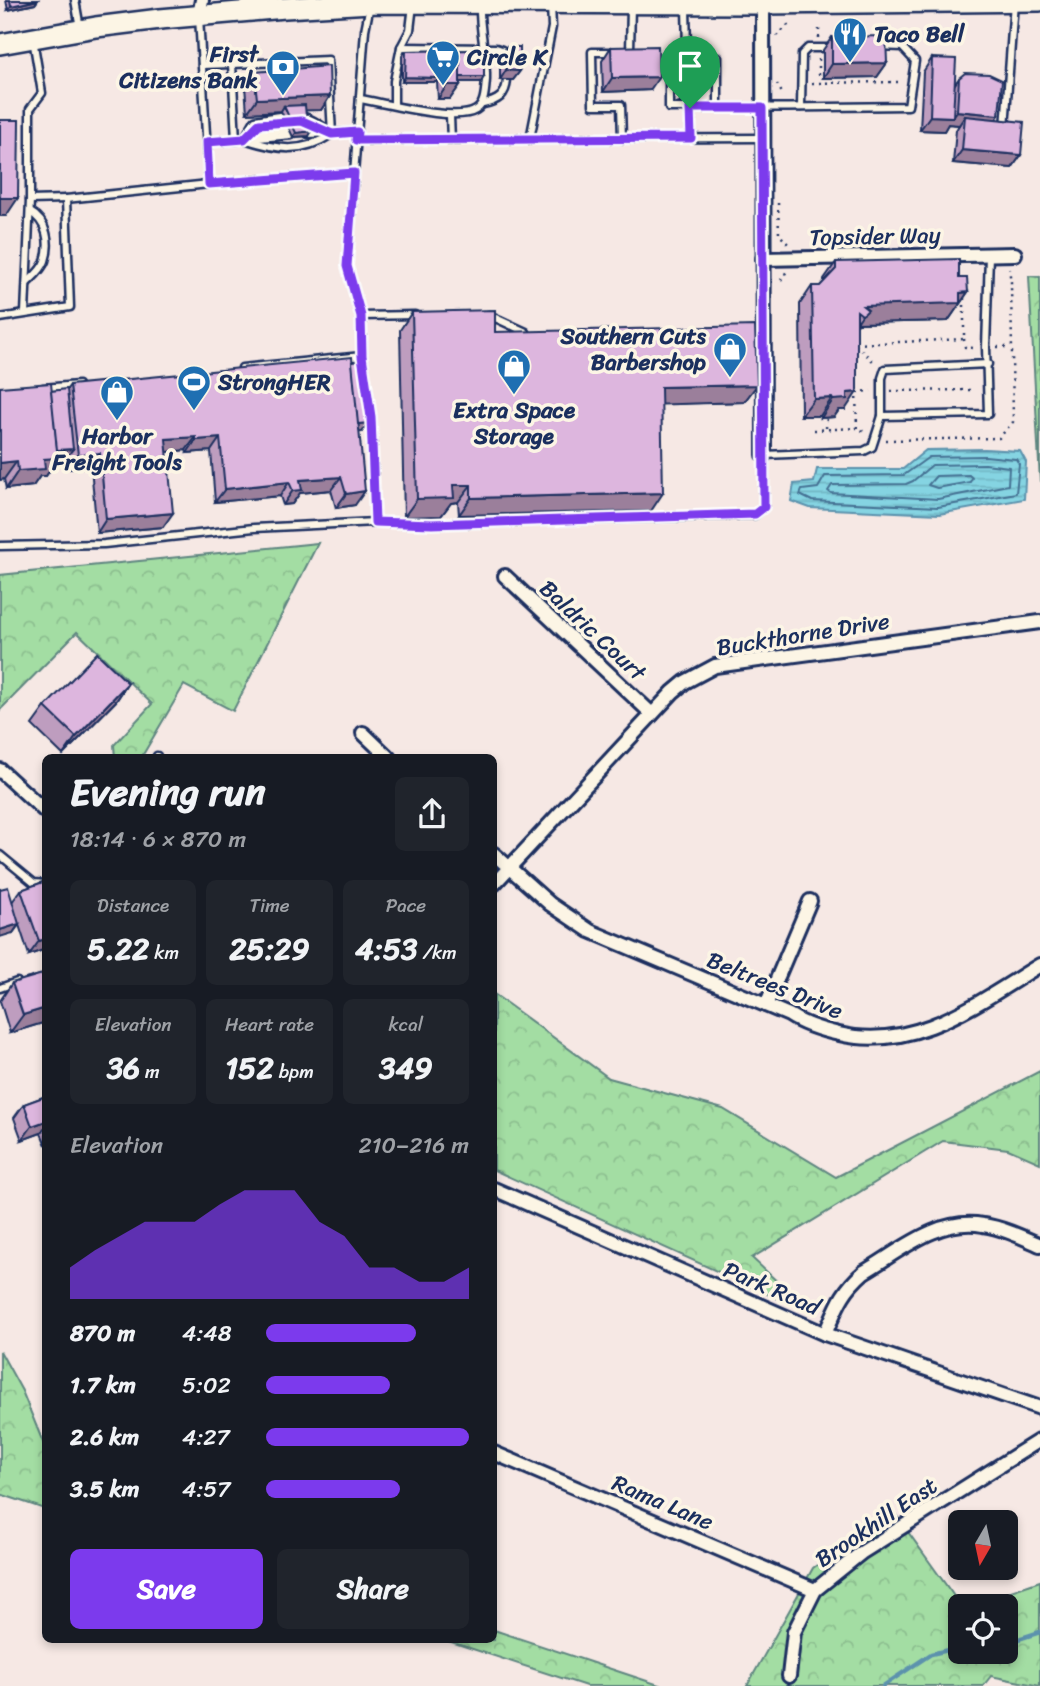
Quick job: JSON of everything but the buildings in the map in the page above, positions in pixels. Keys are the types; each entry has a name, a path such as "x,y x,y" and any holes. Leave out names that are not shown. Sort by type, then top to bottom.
{"main road":[{"path":"0,44 201,8 371,2 686,4 1040,1"}],"street":[{"path":"763,2 763,259 757,332 764,455"},
{"name":"Topsider Way","path":"763,259 1015,254"},
{"name":"Baldric Court","path":"505,576 652,714"},
{"name":"Buckthorne Drive","path":"497,881 652,714 685,682 715,666 1040,622"},
{"path":"363,733 386,754"},
{"path":"0,770 42,808"},
{"name":"Beltrees Drive","path":"497,857 568,919 590,932 766,1005 801,1023 840,1035 878,1040 924,1029 969,1007 1040,965"},
{"path":"766,1005 810,901"},
{"name":"Park Road","path":"497,1190 825,1334 1040,1408"},
{"path":"825,1334 844,1291 854,1281 864,1272 933,1231 946,1226 980,1224 998,1228 1040,1245"},
{"name":"Brookhill East","path":"789,1676 793,1632 815,1590 861,1553 1040,1440"},
{"name":"Rama Lane","path":"497,1454 815,1590"}],"lane":[{"path":"75,0 80,30"},
{"path":"1005,134 1014,1"},
{"path":"371,2 365,30 347,266 361,316 362,356 371,417 375,522"},
{"path":"530,139 552,27 550,2"},
{"path":"622,139 621,104 593,105 592,52 629,51 631,3"},
{"path":"394,105 394,81 401,47 410,30 413,4"},
{"path":"480,4 479,28 485,48 486,81 482,104"},
{"path":"686,4 687,51"},
{"path":"201,8 209,184"},
{"path":"25,313 30,212 30,109 42,93 32,37"},
{"path":"718,108 718,57 680,52 668,66 669,108 690,108 718,108 762,108 908,106 915,72 912,55 896,46 870,46"},
{"path":"401,47 485,48 502,50 506,56"},
{"path":"801,107 801,66 804,50 845,47"},
{"path":"202,65 328,60 332,134"},
{"path":"232,64 236,140"},
{"path":"360,99 450,116 476,111 482,104 502,96 507,80"},
{"path":"690,108 691,138"},
{"path":"244,139 255,120 282,116 302,115 317,121 332,134"},
{"path":"450,116 451,140"},
{"path":"244,139 257,133 306,128 332,134"},
{"path":"308,134 451,140 762,138"},
{"path":"244,139 272,148 315,145 332,134"},
{"path":"207,142 292,135"},
{"path":"30,200 354,173"},
{"path":"0,318 69,307 66,199"},
{"path":"27,283 45,261 46,247 44,225 38,216 30,212"},
{"path":"882,415 988,414 989,255"},
{"path":"476,315 488,314 523,332 531,332"},
{"path":"361,316 423,315"},
{"path":"239,369 362,356"},
{"path":"0,546 103,544 254,528 375,522 432,524 755,514 764,507 764,455 864,451 872,447 882,415 882,373 886,369 988,364"},
{"path":"40,388 84,384"},
{"path":"0,855 34,883 42,884"},
{"path":"0,988 23,981"}],"path":[{"path":"846,77 847,82"},
{"path":"812,83 900,82"},
{"path":"778,194 779,234 789,245"},
{"path":"963,292 965,347 973,348"},
{"path":"955,303 964,303"},
{"path":"855,344 964,340"},
{"path":"855,344 855,354"},
{"path":"855,344 876,363"},
{"path":"997,347 1012,347"},
{"path":"888,391 971,390"},
{"path":"857,428 856,392 871,391"},
{"path":"826,429 827,418"},
{"path":"814,430 857,428 867,433"}],"green space":[{"path":"1029,276 1040,277 1040,482"},
{"path":"318,543 233,711 184,685 143,754 115,754 114,745 152,704 77,632 0,710 0,575"},
{"path":"497,996 609,1078 723,1109 836,1177 1040,1071 1040,1163 1008,1149 943,1141 752,1258 783,1287 776,1298 497,1171"},
{"path":"0,1351 22,1391 42,1440 42,1508 0,1494"},
{"path":"893,1511 952,1594 948,1594 948,1664 1018,1664 1018,1594 1002,1594 1040,1581 1040,1686 991,1676 983,1686 747,1686 813,1568"},
{"path":"497,1631 662,1686 586,1686 454,1643 497,1643"}],"water":[{"path":"926,450 1020,451 1026,462 1024,499 939,514 810,508 791,501 794,484 814,482 817,469 903,469"}],"waterway":[{"path":"1018,1639 1040,1632"},
{"path":"883,1686 931,1654 948,1650"}],"place":[{"name":"Taco Bell","path":"850,64"},
{"name":"Circle K","path":"443,87"},
{"name":"First Citizens Bank","path":"283,97"},
{"name":"Southern Cuts Barbershop","path":"730,379"},
{"name":"Extra Space Storage","path":"514,396"},
{"name":"StrongHER","path":"194,412"},
{"name":"Harbor Freight Tools","path":"117,422"}],"route":[{"path":"690,108 762,108 764,507 755,514 432,524 375,522 371,417 362,356 361,316 347,266 354,173 209,184 207,142 244,139 259,124 302,121 332,134 357,132 356,140 691,138 690,108"}]}
